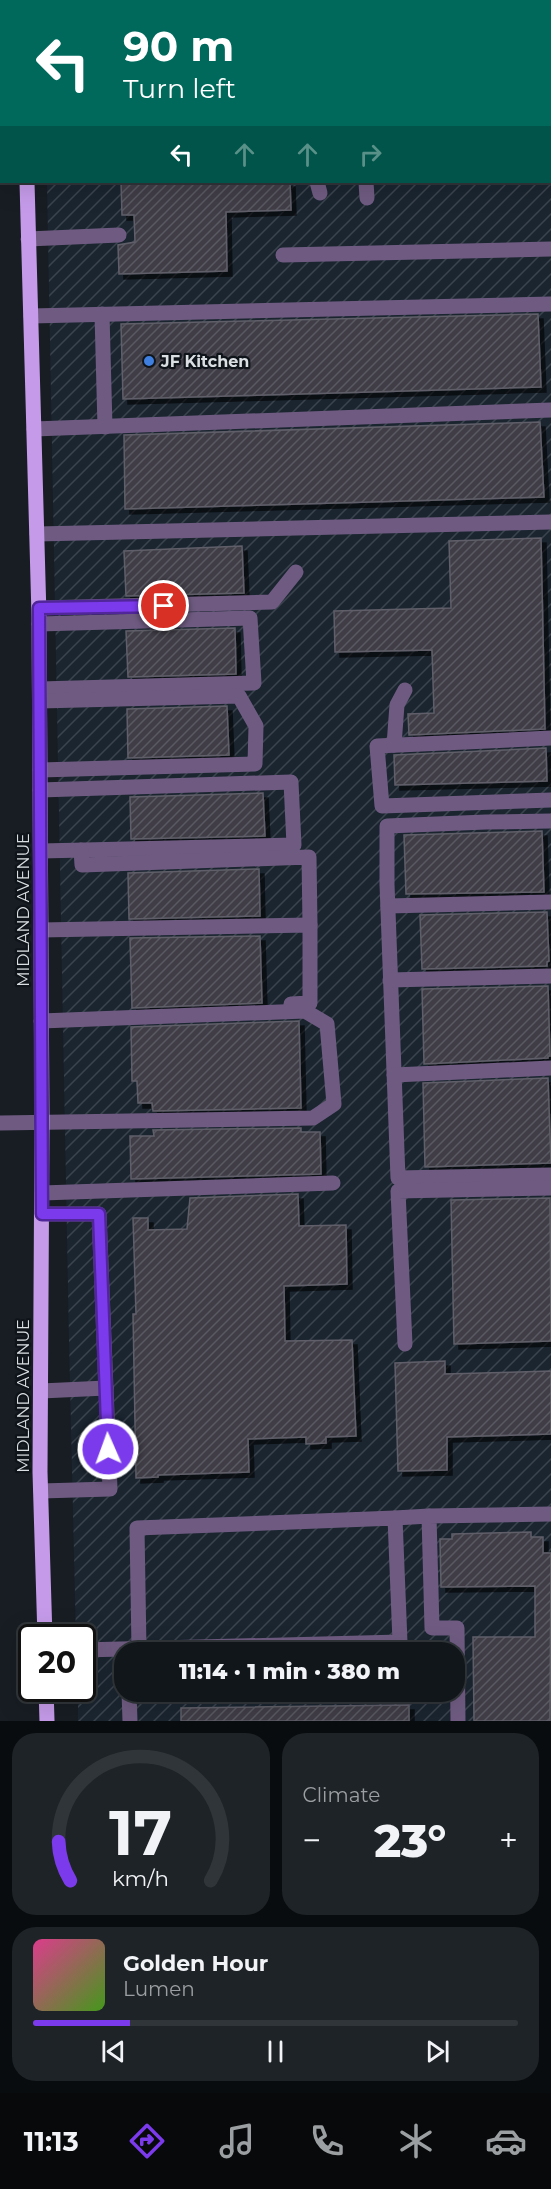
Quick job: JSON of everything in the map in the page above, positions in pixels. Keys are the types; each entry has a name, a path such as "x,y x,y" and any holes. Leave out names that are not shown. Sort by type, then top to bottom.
{"main road":[{"name":"MIDLAND AVENUE","path":"27,183 39,608 42,1122 41,1491 45,1624"},
{"path":"46,1702 47,1721"}],"street":[{"path":"366,183 367,198"},
{"path":"28,239 119,235"},
{"path":"283,255 551,249"},
{"path":"31,316 551,304"},
{"path":"102,314 105,427"},
{"path":"34,429 551,410"},
{"path":"37,534 551,522"},
{"path":"39,608 272,602 296,573"},
{"path":"39,624 250,618 254,683 40,695"},
{"path":"394,745 396,705 405,690"},
{"path":"40,695 239,696 256,726 255,764 40,770"},
{"path":"551,738 377,746 382,806 551,800"},
{"path":"40,790 291,782 294,845 41,851"},
{"path":"551,821 387,826 390,980 398,1178 551,1175"},
{"path":"41,1017 310,1003 309,857 82,865 81,850"},
{"path":"388,906 551,902"},
{"path":"41,930 310,925"},
{"path":"390,980 551,976"},
{"path":"0,1123 313,1118 334,1104 327,1024 304,1011 41,1017"},
{"path":"394,1076 551,1068"},
{"path":"42,1193 333,1183"},
{"path":"405,1344 398,1191 551,1188"},
{"path":"41,1491 110,1489 99,1214 42,1214"},
{"path":"41,1391 106,1388"},
{"path":"131,1642 138,1528 429,1516 551,1514"},
{"path":"429,1516 432,1628 457,1628 458,1721"},
{"path":"396,1518 400,1642"},
{"path":"96,1650 114,1650"},
{"path":"129,1702 130,1721"}],"shaded area":[{"path":"47,183 551,183 551,1721 78,1721 78,1702 96,1702 96,1624 76,1624"}],"building":[{"path":"121,183 290,183 291,210 226,212 227,271 119,274 118,245 135,242 134,215 122,215"},
{"path":"538,314 541,387 123,399 121,324"},
{"path":"540,422 544,497 125,509 124,435"},
{"path":"541,538 545,729 409,735 408,714 434,713 432,650 335,652 334,611 451,608 449,541"},
{"path":"242,546 244,593 126,596 124,551"},
{"path":"235,628 236,674 128,677 126,631"},
{"path":"227,706 229,755 128,758 127,709"},
{"path":"546,748 547,781 395,785 394,755"},
{"path":"263,793 265,836 131,839 130,797"},
{"path":"542,831 544,892 406,894 404,835"},
{"path":"259,869 260,916 129,919 128,873"},
{"path":"547,912 549,961 547,966 422,969 420,915"},
{"path":"260,936 262,1003 132,1008 130,938"},
{"path":"548,986 550,1056 548,1058 424,1064 422,989"},
{"path":"299,1021 301,1108 153,1111 152,1103 138,1103 137,1081 132,1081 131,1027"},
{"path":"548,1078 551,1163 425,1167 423,1083"},
{"path":"301,1128 301,1132 320,1132 321,1174 131,1179 130,1136 154,1136 153,1130"},
{"path":"298,1194 299,1226 346,1225 347,1284 284,1286 285,1341 352,1340 356,1436 326,1437 326,1443 306,1444 306,1437 248,1439 249,1472 158,1475 158,1477 136,1478 133,1314 136,1314 133,1218 148,1218 148,1230 187,1229 190,1198"},
{"path":"550,1198 551,1341 454,1344 451,1200"},
{"path":"445,1361 445,1374 551,1371 551,1434 447,1437 447,1470 398,1471 395,1363"},
{"path":"531,1532 531,1537 543,1537 543,1553 551,1553 550,1721 474,1721 473,1637 535,1637 535,1586 441,1587 440,1539 452,1539 452,1534"},
{"path":"409,1705 409,1721 181,1721 181,1708"}],"place":[{"name":"JF Kitchen","path":"149,361"}],"route":[{"path":"108,1449 99,1214 42,1214 39,608 164,606"}]}
